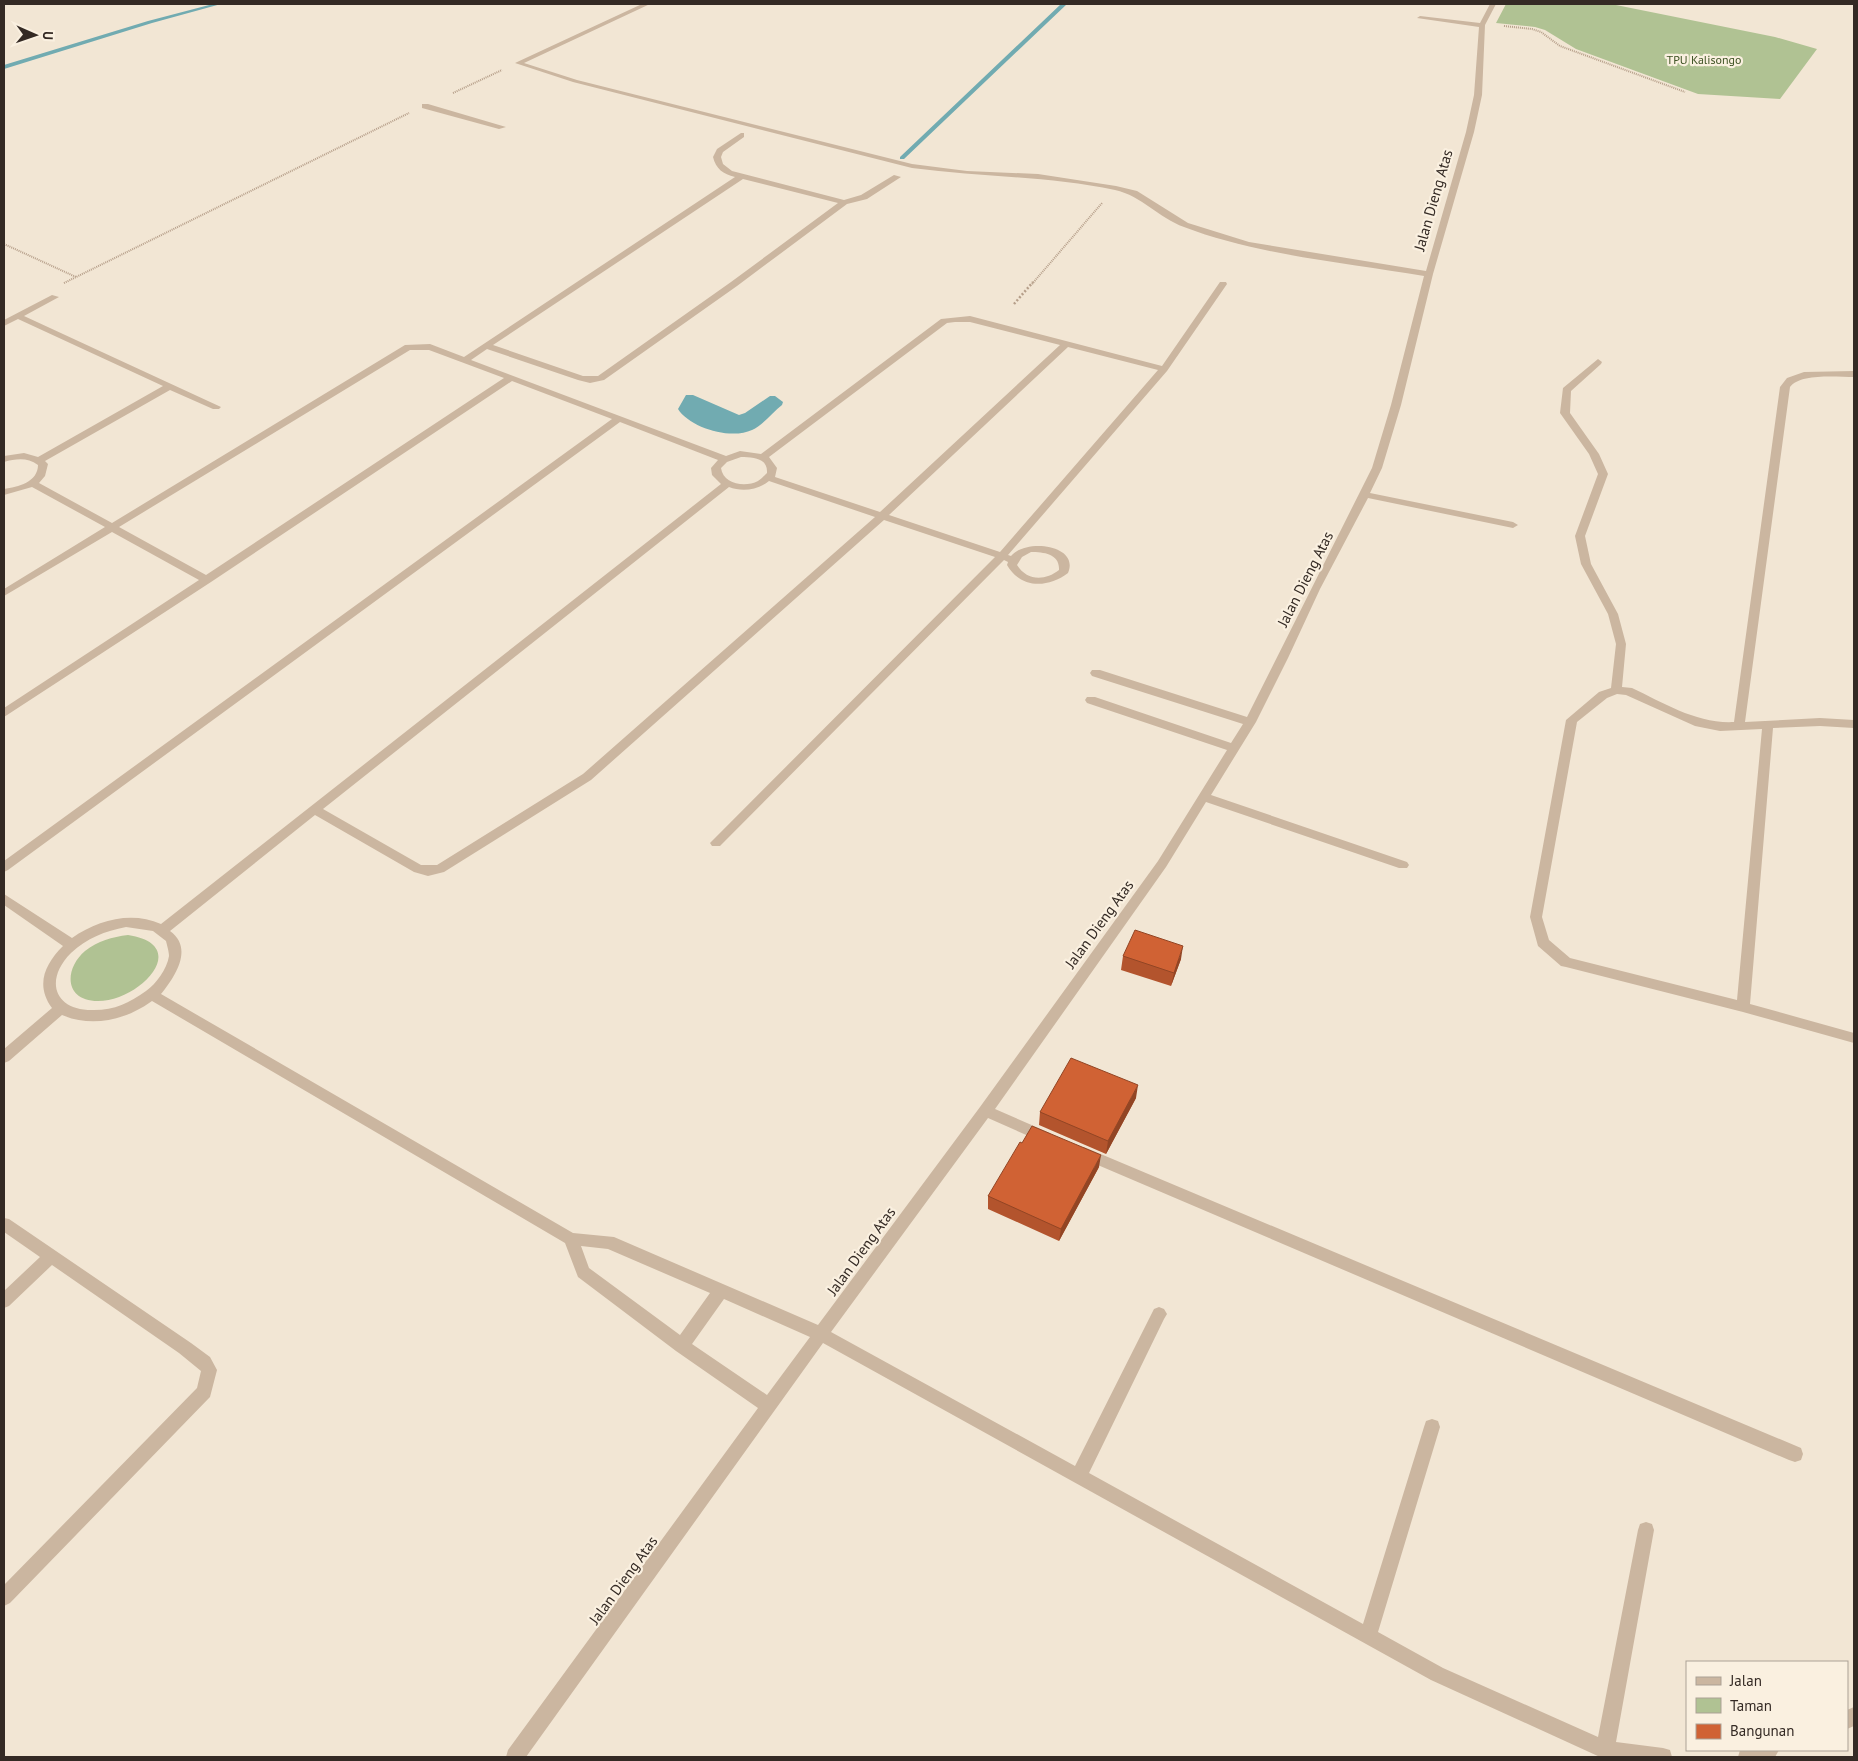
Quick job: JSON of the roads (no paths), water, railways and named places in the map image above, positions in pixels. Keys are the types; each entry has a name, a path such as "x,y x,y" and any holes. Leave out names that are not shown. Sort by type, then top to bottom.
{"street":[{"path":"647,4 518,63 575,81 912,166 967,173 1038,176 1116,188 1134,193 1186,225 1248,244 1429,274"},
{"name":"Jalan Dieng Atas","path":"515,1757 820,1334 985,1111 1162,864 1250,722 1284,658 1315,589 1337,550 1377,468 1396,405 1429,274 1470,132 1478,96 1483,24 1493,4"},
{"path":"1420,18 1483,24"},
{"path":"424,106 502,127"},
{"path":"741,135 720,151 717,157 719,165 729,172 844,202"},
{"path":"466,360 740,176"},
{"path":"486,346 581,378 590,380 600,378 734,284 844,202 864,197 897,176"},
{"path":"716,843 1002,556 1164,368 1223,284"},
{"path":"4,323 55,298"},
{"path":"17,316 216,407"},
{"path":"763,457 944,321 955,318 970,319 1164,368"},
{"path":"314,809 418,869 428,871 440,869 587,777 883,515 1066,344"},
{"path":"4,593 398,351 408,347 430,347 725,459"},
{"path":"1598,362 1566,390 1566,413 1594,454 1603,474 1580,536 1586,564 1612,614 1621,644 1616,690"},
{"path":"1739,726 1785,387 1790,380 1804,375 1854,374"},
{"path":"4,713 511,378"},
{"path":"39,460 170,386"},
{"path":"4,867 619,419"},
{"path":"740,454 763,457 768,460 773,469 769,478 763,483 744,487 726,484 716,475 716,469 725,459 740,454"},
{"path":"4,459 26,456 39,460 43,464 42,473 32,483 4,492"},
{"path":"769,478 1013,560"},
{"path":"32,483 207,580"},
{"path":"162,930 726,484"},
{"path":"1364,495 1512,525"},
{"path":"1038,549 1054,552 1060,556 1065,566 1064,571 1053,579 1035,581 1019,576 1012,565 1013,560 1023,552 1038,549"},
{"path":"1096,673 1250,722"},
{"path":"1854,724 1820,722 1720,727 1695,722 1628,691 1616,690 1603,695 1572,720 1536,917 1543,942 1566,962 1854,1038"},
{"path":"1091,700 1235,748"},
{"path":"1743,1008 1768,725"},
{"path":"1204,797 1403,865"},
{"path":"4,899 72,944"},
{"path":"140,922 162,930 170,938 175,948 176,959 164,984 152,995 138,1004 104,1016 88,1017 73,1014 61,1008 53,1000 49,990 49,979 53,967 72,944 98,929 140,922"},
{"path":"152,995 571,1239 609,1242 820,1334 1437,1674 1605,1750 1663,1757"},
{"path":"4,1057 61,1008"},
{"path":"985,1111 1795,1454"},
{"path":"4,1224 204,1362 209,1370 204,1392 4,1597"},
{"path":"571,1239 583,1272 682,1346 769,1406"},
{"path":"4,1301 50,1257"},
{"path":"682,1346 721,1291"},
{"path":"1079,1476 1159,1314"},
{"path":"1368,1636 1432,1427"},
{"path":"1605,1750 1646,1530"},
{"path":"1747,1757 1767,1751"}],"water":[{"path":"686,395 693,395 739,415 770,396 775,396 783,402 756,428 743,433 733,434 701,427 684,416 678,409"}],"waterway":[{"path":"4,67 150,22 218,4"},
{"path":"902,158 1064,4"}],"park label":[{"name":"TPU Kalisongo","path":"1704,59"}]}
